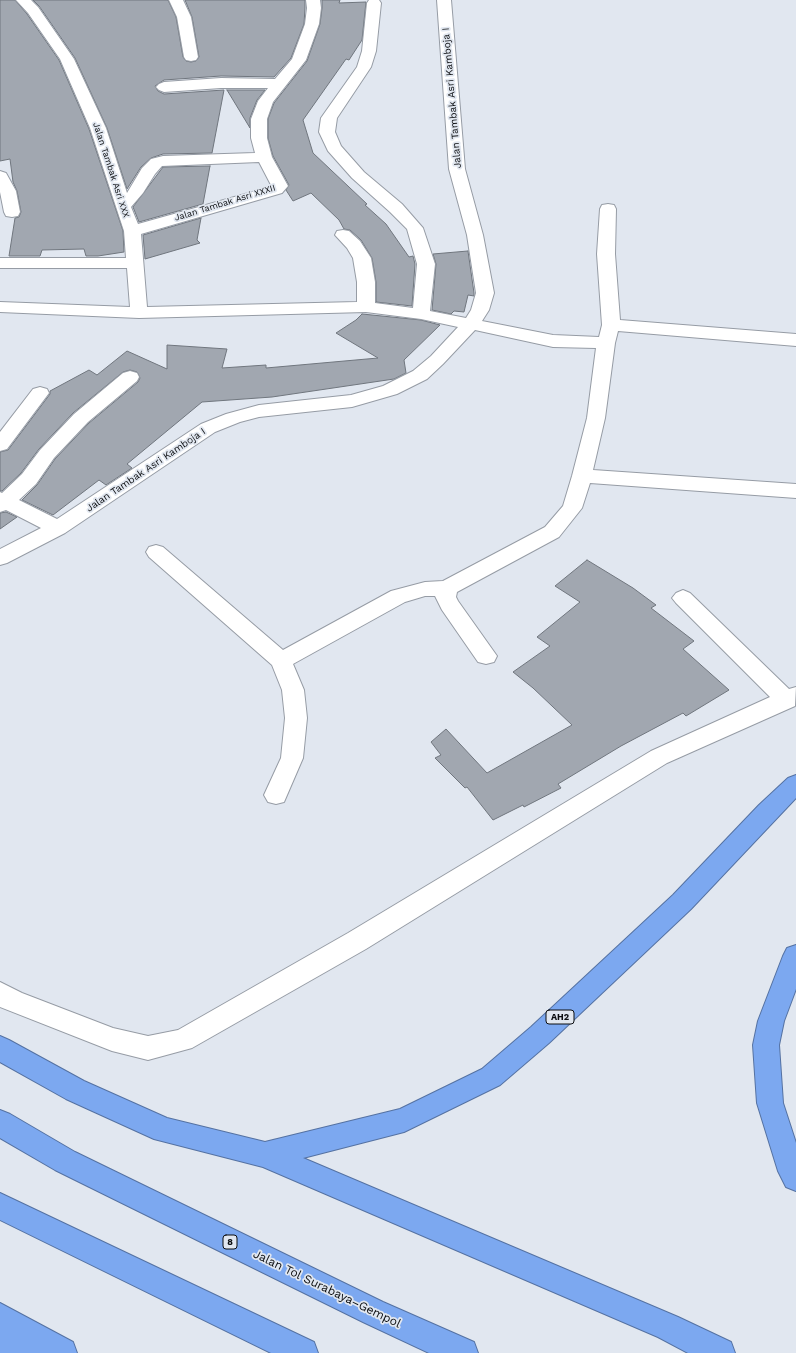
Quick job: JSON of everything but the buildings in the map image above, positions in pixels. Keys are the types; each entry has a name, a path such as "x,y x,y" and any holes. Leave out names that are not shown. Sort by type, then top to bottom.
{"highway":[{"name":"AH2","path":"265,1155 404,1120 491,1077 540,1035 682,902 767,812 796,784"},
{"path":"796,956 771,1021 766,1045 770,1103 788,1162 796,1178"},
{"path":"0,1048 75,1090 164,1130 265,1155 668,1327 720,1353"},
{"name":"Jalan Tol Surabaya–Gempol","path":"0,1123 65,1161 373,1312 463,1353"},
{"path":"0,1206 303,1353"},
{"path":"0,1318 62,1353"},
{"path":"0,1337 24,1353"}],"street":[{"name":"Jalan Tambak Asri XXX","path":"23,0 32,10 67,59 98,128 132,231 140,313"},
{"path":"176,0 184,17 191,57"},
{"name":"Jalan Tambak Asri XXXII","path":"132,231 276,190 280,186 264,157 258,138 259,119 266,101 278,84 299,60 312,24 314,8 313,0"},
{"name":"Jalan Tambak Asri Kamboja I","path":"0,558 58,528 208,428 233,418 259,411 352,401 396,387 420,375 471,324 480,310 485,293 475,235 457,169 444,0"},
{"path":"374,3 369,51 364,67 329,118 327,132 334,148 358,175 396,208 415,228 426,264 421,314"},
{"path":"164,87 222,83 278,84"},
{"path":"123,207 148,171 157,162 264,157"},
{"path":"0,176 8,192 12,212"},
{"path":"281,660 398,596 424,589 448,588 552,532 572,508 582,476 596,418 606,343 611,325 606,254 608,209"},
{"path":"343,235 354,244 362,258 366,282 366,307"},
{"path":"0,263 135,264"},
{"path":"0,307 140,313 366,307 421,314 553,341 606,343"},
{"path":"611,325 796,340"},
{"path":"58,528 2,502 29,478 47,454 81,418 130,377"},
{"path":"0,445 40,393"},
{"path":"582,476 796,491"},
{"path":"156,552 281,660 293,690 296,718 292,758 276,794"},
{"path":"448,588 445,596 449,605 486,656"},
{"path":"0,994 12,1001 112,1039 148,1048 183,1040 357,941 660,757 791,698 683,598"}]}
